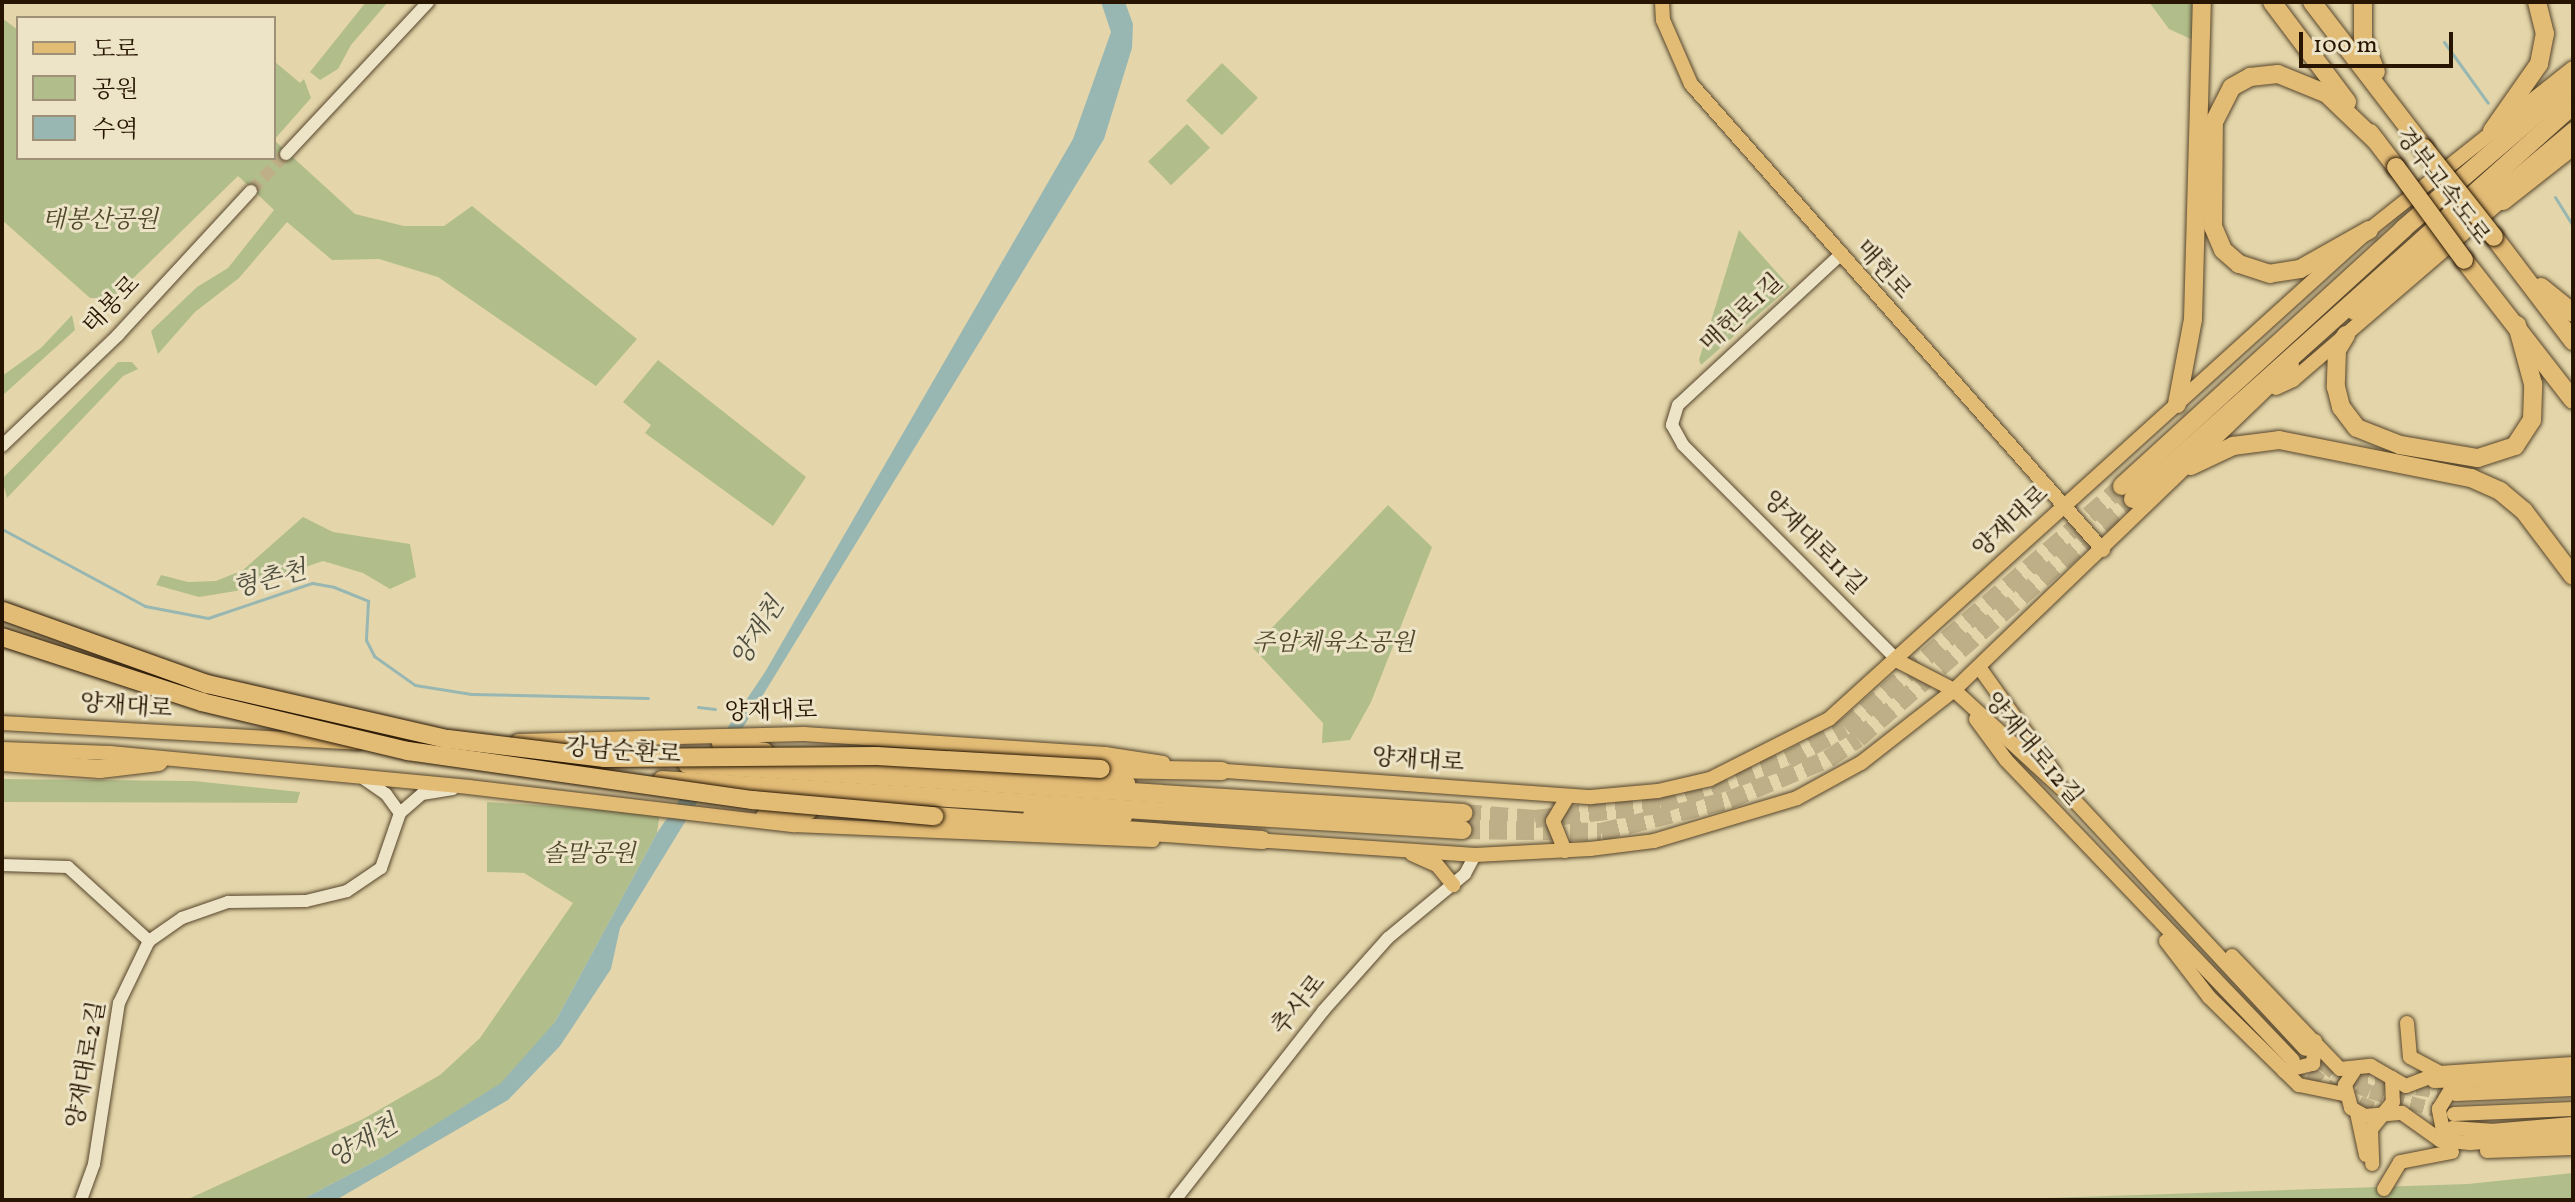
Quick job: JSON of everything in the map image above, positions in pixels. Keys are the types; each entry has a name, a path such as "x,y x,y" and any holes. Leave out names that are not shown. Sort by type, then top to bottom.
{"highway":[{"path":"2177,404 2193,319 2202,2"},
{"name":"경부고속도로","path":"2272,2 2464,260 2573,400"},
{"name":"경부고속도로","path":"2312,2 2573,341"},
{"path":"2363,2 2365,46 2405,123"},
{"path":"2492,131 2539,64 2545,34 2537,2"},
{"path":"2369,230 2300,269 2270,274 2239,264 2223,250 2211,218 2214,122 2232,87 2250,77 2278,74 2327,94 2377,142"},
{"path":"2573,83 2403,229 2128,493 2573,105"},
{"path":"2503,201 2573,146"},
{"path":"2511,260 2573,313"},
{"path":"2346,335 2337,350 2336,387 2341,407 2357,428 2400,445 2478,458 2515,446 2532,420 2535,391 2517,325"},
{"path":"2191,466 2233,446 2279,440 2471,478 2500,491 2524,511 2573,576"},
{"name":"강남순환로","path":"3,611 207,684 316,712 448,739 605,758 1257,820"},
{"name":"강남순환로","path":"2,637 202,702 327,734 498,765 607,778 935,787"},
{"path":"605,758 877,756 1101,769 1222,771"},
{"path":"2,762 100,769 159,762"},
{"path":"607,778 753,800 1262,840"},
{"name":"양재대로","path":"935,787 1295,800 1462,822 1257,820"}],"main road":[{"name":"매헌로","path":"1662,2 1663,20 1691,84 1839,256 2103,550"},
{"name":"양재대로","path":"2,723 328,744 678,739 785,734 1105,754 1222,771 1568,796 1658,791 1710,779 1829,719 1898,661 2369,230 2573,68"},
{"name":"양재대로","path":"2,749 110,753 159,762 469,787 626,803 733,819 1095,840 1262,840 1475,855 1565,851 1654,841 1797,798 1861,763 1979,667 2272,390 2287,370 2573,129"},
{"path":"2272,390 2293,380 2503,201 2546,153"},
{"name":"양재대로11길","path":"1898,661 1954,690"},
{"path":"1979,667 2073,799"},
{"name":"양재대로12길","path":"1954,690 2073,799 2310,1045 2340,1069 2354,1071"},
{"name":"양재대로12길","path":"1954,690 2006,760 2124,887 2209,997 2288,1065 2299,1085 2344,1094"},
{"path":"678,739 883,767 1295,800"},
{"path":"1565,851 1553,821 1568,796"},
{"path":"733,819 847,810 1257,820"},
{"path":"1385,847 1425,857 1453,885"},
{"path":"2407,1023 2410,1057 2440,1073"},
{"path":"2288,1065 2313,1064 2310,1045"},
{"path":"2413,1085 2440,1073 2573,1064"},
{"path":"2392,1078 2393,1102 2371,1129 2372,1164 2362,1151 2357,1113 2344,1094 2354,1071 2371,1066 2413,1085 2459,1089 2573,1077"},
{"path":"2451,1134 2439,1109 2451,1089 2573,1089"},
{"path":"2384,1189 2400,1162 2451,1134 2573,1109"},
{"path":"2357,1113 2402,1113 2426,1134 2573,1136"},
{"path":"2451,1134 2573,1124"},
{"path":"2451,1134 2573,1148"}],"street":[{"path":"286,154 428,2"},
{"name":"태봉로","path":"2,446 118,335 251,191"},
{"name":"매헌로1길","path":"1678,405 1839,256"},
{"name":"양재대로11길","path":"1678,405 1672,425 1683,445 1898,661"},
{"path":"363,778 386,794 400,813 422,794 469,787"},
{"name":"양재대로2길","path":"81,1200 94,1164 119,1003 149,941 182,918 228,902 306,901 347,891 381,868 400,813"},
{"name":"추사로","path":"1175,1200 1323,1011 1388,938 1453,885 1475,855"},
{"path":"2,865 68,867 149,941"}],"green space":[{"path":"366,2 388,2 351,45 338,69 320,80 310,72"},
{"path":"2149,2 2192,2 2193,40 2169,29"},
{"name":"태봉산공원","path":"2,18 16,28 16,160 276,160 276,142 355,214 404,226 444,226 472,206 637,339 596,386 438,277 379,259 332,260 287,222 239,278 195,312 158,354 151,331 197,287 228,268 274,210 238,176 113,298 90,298 2,220"},
{"path":"276,63 300,83 304,79 311,98 276,138"},
{"path":"1222,63 1258,98 1222,135 1186,100"},
{"path":"1187,124 1210,148 1171,185 1148,162"},
{"path":"1739,230 1790,287 1701,365 1699,360"},
{"path":"72,315 75,330 2,396 2,376 41,348"},
{"path":"658,360 806,477 773,526 645,433 651,425 623,402"},
{"path":"118,362 132,362 138,369 123,376 7,498 2,479"},
{"name":"주암체육소공원","path":"1388,505 1432,547 1371,702 1350,740 1322,743 1323,723 1253,648"},
{"path":"303,517 333,532 410,544 416,577 390,589 363,573 323,561 236,591 199,597 156,585 161,575 188,582 216,581 243,570"},
{"path":"2,779 194,781 300,792 297,803 2,802"},
{"name":"솔말공원","path":"487,802 660,813 657,833 555,1022 509,1079 383,1157 301,1200 186,1200 363,1119 440,1075 480,1038 573,903 524,873 487,872"},
{"path":"2573,1173 2573,1200 1991,1200 2468,1184"}],"water":[{"path":"1101,2 1125,2 1133,24 1132,48 1104,139 620,928 611,969 560,1046 508,1100 336,1200 301,1200 383,1157 501,1083 555,1022 657,833 765,672 1073,139 1111,32"}],"waterway":[{"path":"2444,42 2488,103"},
{"path":"2555,197 2573,226"},
{"name":"형촌천","path":"2,529 145,606 208,618 312,583 334,587 368,601 366,640 374,656 415,685 471,694 648,698"},
{"name":"형촌천","path":"698,707 715,709"}],"tunnel":[{"path":"251,191 286,154"},
{"path":"1463,813 1535,819 1660,805 1788,760 1845,728 2122,486"},
{"path":"1462,830 1601,832 1729,800 1828,759 1858,739 2133,499"},
{"path":"2307,1050 2339,1077 2370,1092 2450,1114"},
{"path":"2293,1060 2340,1095 2388,1115"},
{"path":"2354,1079 2456,1094"}],"water label":[{"name":"양재천","path":"759,633"},
{"name":"양재천","path":"364,1143"}]}
